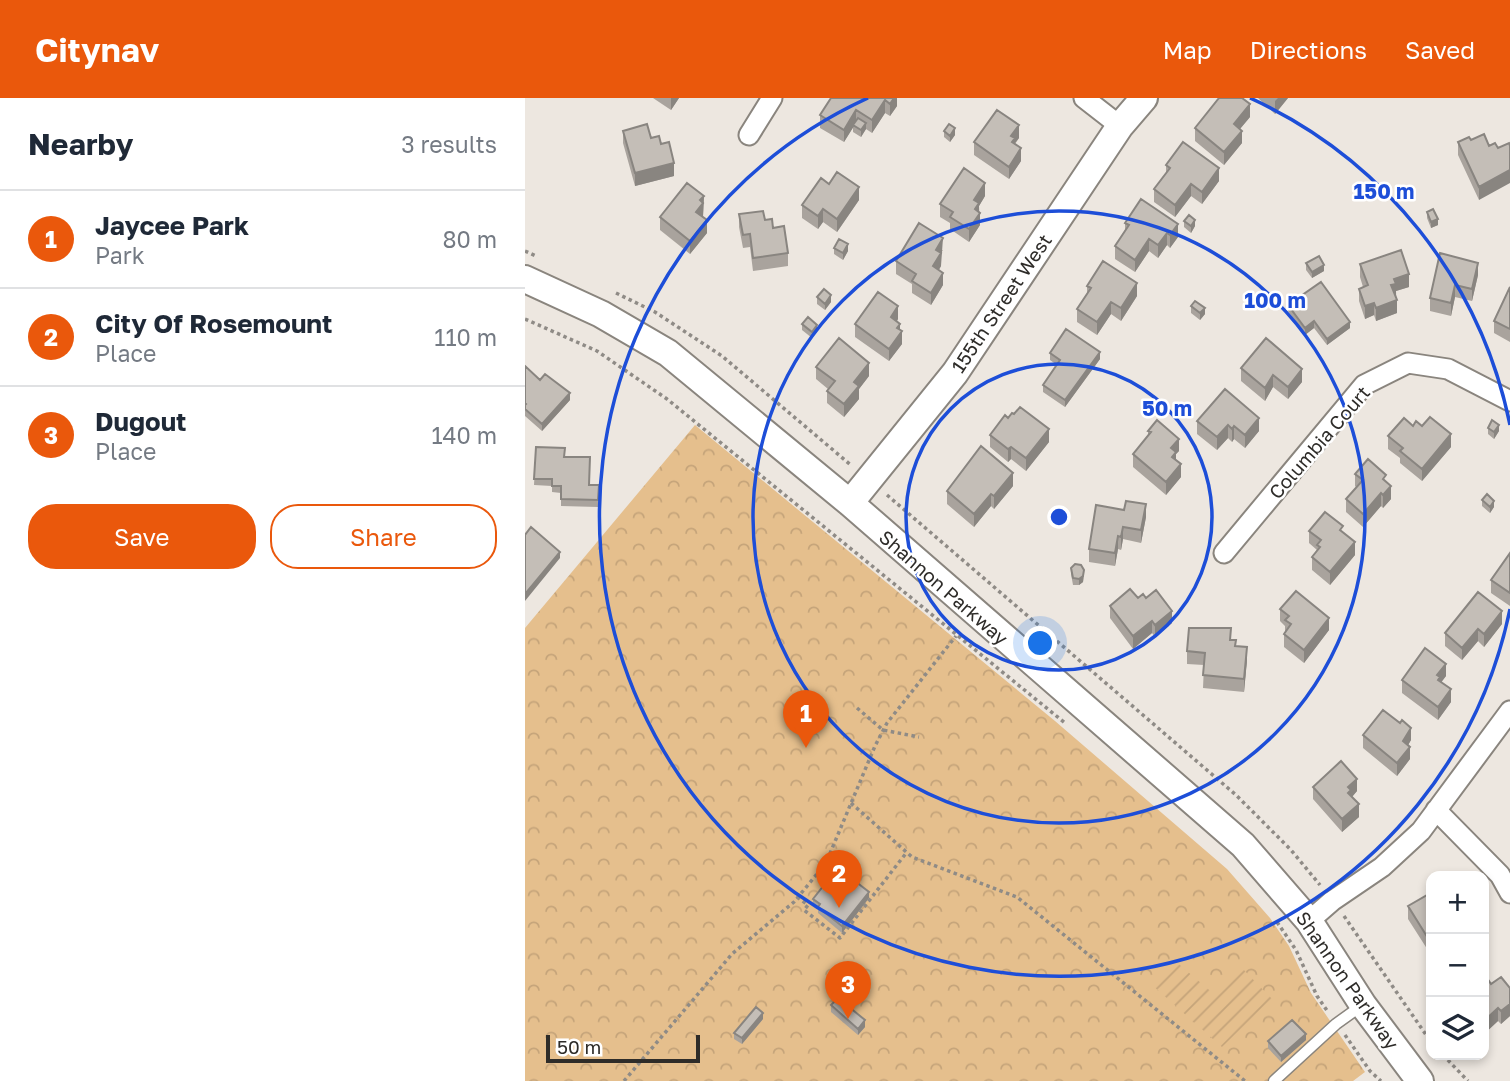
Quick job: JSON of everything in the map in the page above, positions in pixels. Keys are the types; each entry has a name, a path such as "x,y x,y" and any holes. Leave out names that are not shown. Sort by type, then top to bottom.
{"street":[{"path":"748,135 772,98"},
{"path":"1084,98 1120,126"},
{"name":"155th Street West","path":"850,503 955,373 1120,126 1144,98"},
{"name":"Shannon Parkway","path":"525,279 601,314 668,353 850,503 1243,845 1309,921 1409,1078"},
{"name":"Columbia Court","path":"1224,553 1364,386 1408,363 1448,369 1510,401"},
{"path":"1309,921 1332,901 1382,867 1421,831 1510,711"},
{"path":"1436,810 1500,876 1510,892"}],"lane":[{"path":"1274,1081 1336,1024 1363,1004"}],"path":[{"path":"525,319 597,351 667,399 1068,726"},
{"path":"624,1081 732,954 797,897 826,863 883,730 956,636"},
{"path":"857,708 883,730 919,737"},
{"path":"851,803 912,857 1017,897 1245,1081"},
{"path":"797,897 807,905 804,910 840,938 907,852"},
{"path":"826,863 853,884"},
{"path":"862,891 871,898"},
{"path":"1273,916 1296,950 1317,996 1370,1071 1381,1081"},
{"path":"1448,1060 1468,1081"}],"green space":[{"path":"695,425 1055,721 1227,869 1270,918 1289,946 1311,993 1365,1072 1353,1081 525,1081 525,628"},
{"path":"1174,960 1215,995 1242,968 1272,999 1222,1047 1152,985"}],"building":[{"path":"831,98 894,98 890,104 885,100 872,120 856,110 844,130 820,115"},
{"path":"1219,98 1242,98 1250,104 1234,124 1242,131 1224,152 1195,128"},
{"path":"997,110 1019,125 1011,136 1015,138 1012,142 1021,148 1009,167 974,142"},
{"path":"858,118 866,123 861,130 853,125"},
{"path":"647,124 651,138 659,136 661,144 669,142 674,163 635,173 623,131"},
{"path":"949,124 955,128 950,136 944,131"},
{"path":"1484,134 1489,146 1495,143 1498,148 1509,143 1510,170 1479,187 1458,142"},
{"path":"1183,142 1219,168 1202,192 1191,184 1175,205 1154,189 1170,168 1166,165"},
{"path":"964,168 985,183 974,200 979,203 975,209 980,213 969,229 950,217 953,212 940,204"},
{"path":"837,172 859,187 837,219 823,209 818,216 802,205 821,178 829,184"},
{"path":"687,183 704,196 700,200 703,203 696,212 707,220 690,241 660,217"},
{"path":"1141,199 1178,224 1158,245 1149,239 1135,260 1115,246 1129,225 1125,223"},
{"path":"1433,209 1438,219 1431,222 1427,212"},
{"path":"763,211 765,220 772,219 773,228 784,226 788,253 753,258 750,234 743,235 739,214"},
{"path":"1189,215 1195,220 1191,226 1184,221"},
{"path":"919,223 943,238 936,250 941,253 933,266 943,273 931,293 912,281 916,274 896,261"},
{"path":"839,239 848,244 843,253 834,248"},
{"path":"1401,250 1409,274 1394,279 1396,284 1391,285 1397,300 1376,308 1374,303 1365,306 1359,289 1368,285 1360,264"},
{"path":"1440,253 1478,263 1472,289 1455,285 1451,303 1430,298"},
{"path":"1319,256 1324,265 1312,272 1306,263"},
{"path":"1103,261 1137,283 1121,308 1111,302 1097,322 1077,309 1091,288 1087,286"},
{"path":"1321,282 1350,322 1327,339 1314,321 1305,328 1288,305"},
{"path":"1510,287 1510,329 1494,321"},
{"path":"824,289 831,295 825,304 817,297"},
{"path":"878,292 898,306 891,317 900,324 897,328 902,331 889,349 855,324"},
{"path":"1195,301 1205,308 1200,313 1191,306"},
{"path":"808,317 817,325 812,332 802,324"},
{"path":"1066,329 1100,352 1065,400 1043,385 1060,360 1050,353"},
{"path":"839,338 869,363 854,382 859,386 844,404 827,391 835,381 816,367"},
{"path":"1266,338 1302,369 1288,387 1273,375 1265,388 1241,368"},
{"path":"525,366 540,380 545,374 570,393 542,424 525,409"},
{"path":"1225,389 1259,418 1245,435 1234,426 1232,429 1228,425 1217,437 1197,421"},
{"path":"1020,407 1049,429 1026,458 1011,447 1008,449 990,435 1005,415 1008,418"},
{"path":"1430,417 1451,434 1422,469 1400,451 1403,448 1388,436 1404,418 1413,426 1416,421 1422,426"},
{"path":"1157,420 1179,439 1171,448 1176,452 1172,457 1181,464 1166,482 1133,454"},
{"path":"1492,420 1499,425 1494,432 1488,428"},
{"path":"981,446 1013,473 974,514 947,491"},
{"path":"536,447 565,448 564,457 590,457 589,485 599,485 598,500 561,499 561,486 552,486 552,479 534,479"},
{"path":"1368,459 1386,475 1383,479 1391,486 1383,495 1381,493 1363,514 1346,499 1363,480 1355,474"},
{"path":"1487,494 1494,501 1490,507 1482,500"},
{"path":"1126,501 1146,504 1141,530 1123,527 1121,537 1118,536 1115,553 1089,549 1096,505 1124,510"},
{"path":"1325,512 1343,526 1340,530 1355,542 1330,572 1312,557 1320,547 1317,545 1321,540 1309,531"},
{"path":"531,527 560,552 525,594 525,535"},
{"path":"1510,553 1510,593 1491,580"},
{"path":"1075,564 1081,565 1084,570 1079,579 1073,578 1071,568"},
{"path":"1130,589 1138,598 1143,594 1146,598 1156,590 1172,611 1155,625 1152,621 1133,636 1110,606"},
{"path":"1296,591 1329,618 1304,650 1284,634 1291,624 1285,620 1289,616 1280,609"},
{"path":"1478,592 1502,611 1484,634 1478,629 1462,648 1445,633"},
{"path":"1189,628 1231,628 1230,640 1236,640 1235,646 1247,647 1244,679 1203,675 1205,653 1187,651"},
{"path":"1425,648 1446,664 1437,675 1440,677 1438,680 1451,689 1438,707 1402,680"},
{"path":"1383,710 1411,728 1403,741 1410,747 1397,763 1363,735"},
{"path":"1341,761 1357,779 1348,787 1351,790 1348,793 1359,804 1342,819 1313,787"},
{"path":"832,875 838,880 851,878 869,892 842,926 818,907 820,904 813,899"},
{"path":"1426,896 1426,935 1408,906"},
{"path":"1501,977 1510,988 1510,1004 1501,1011 1498,1008 1489,1016 1489,981 1491,984"},
{"path":"838,998 865,1020 858,1029 831,1005"},
{"path":"756,1007 763,1013 742,1038 734,1033"},
{"path":"1292,1020 1306,1034 1281,1056 1268,1041"}],"place":[{"name":"Jaycee Park","path":"806,748"},
{"name":"City Of Rosemount","path":"839,908"},
{"name":"Dugout","path":"848,1019"}]}
